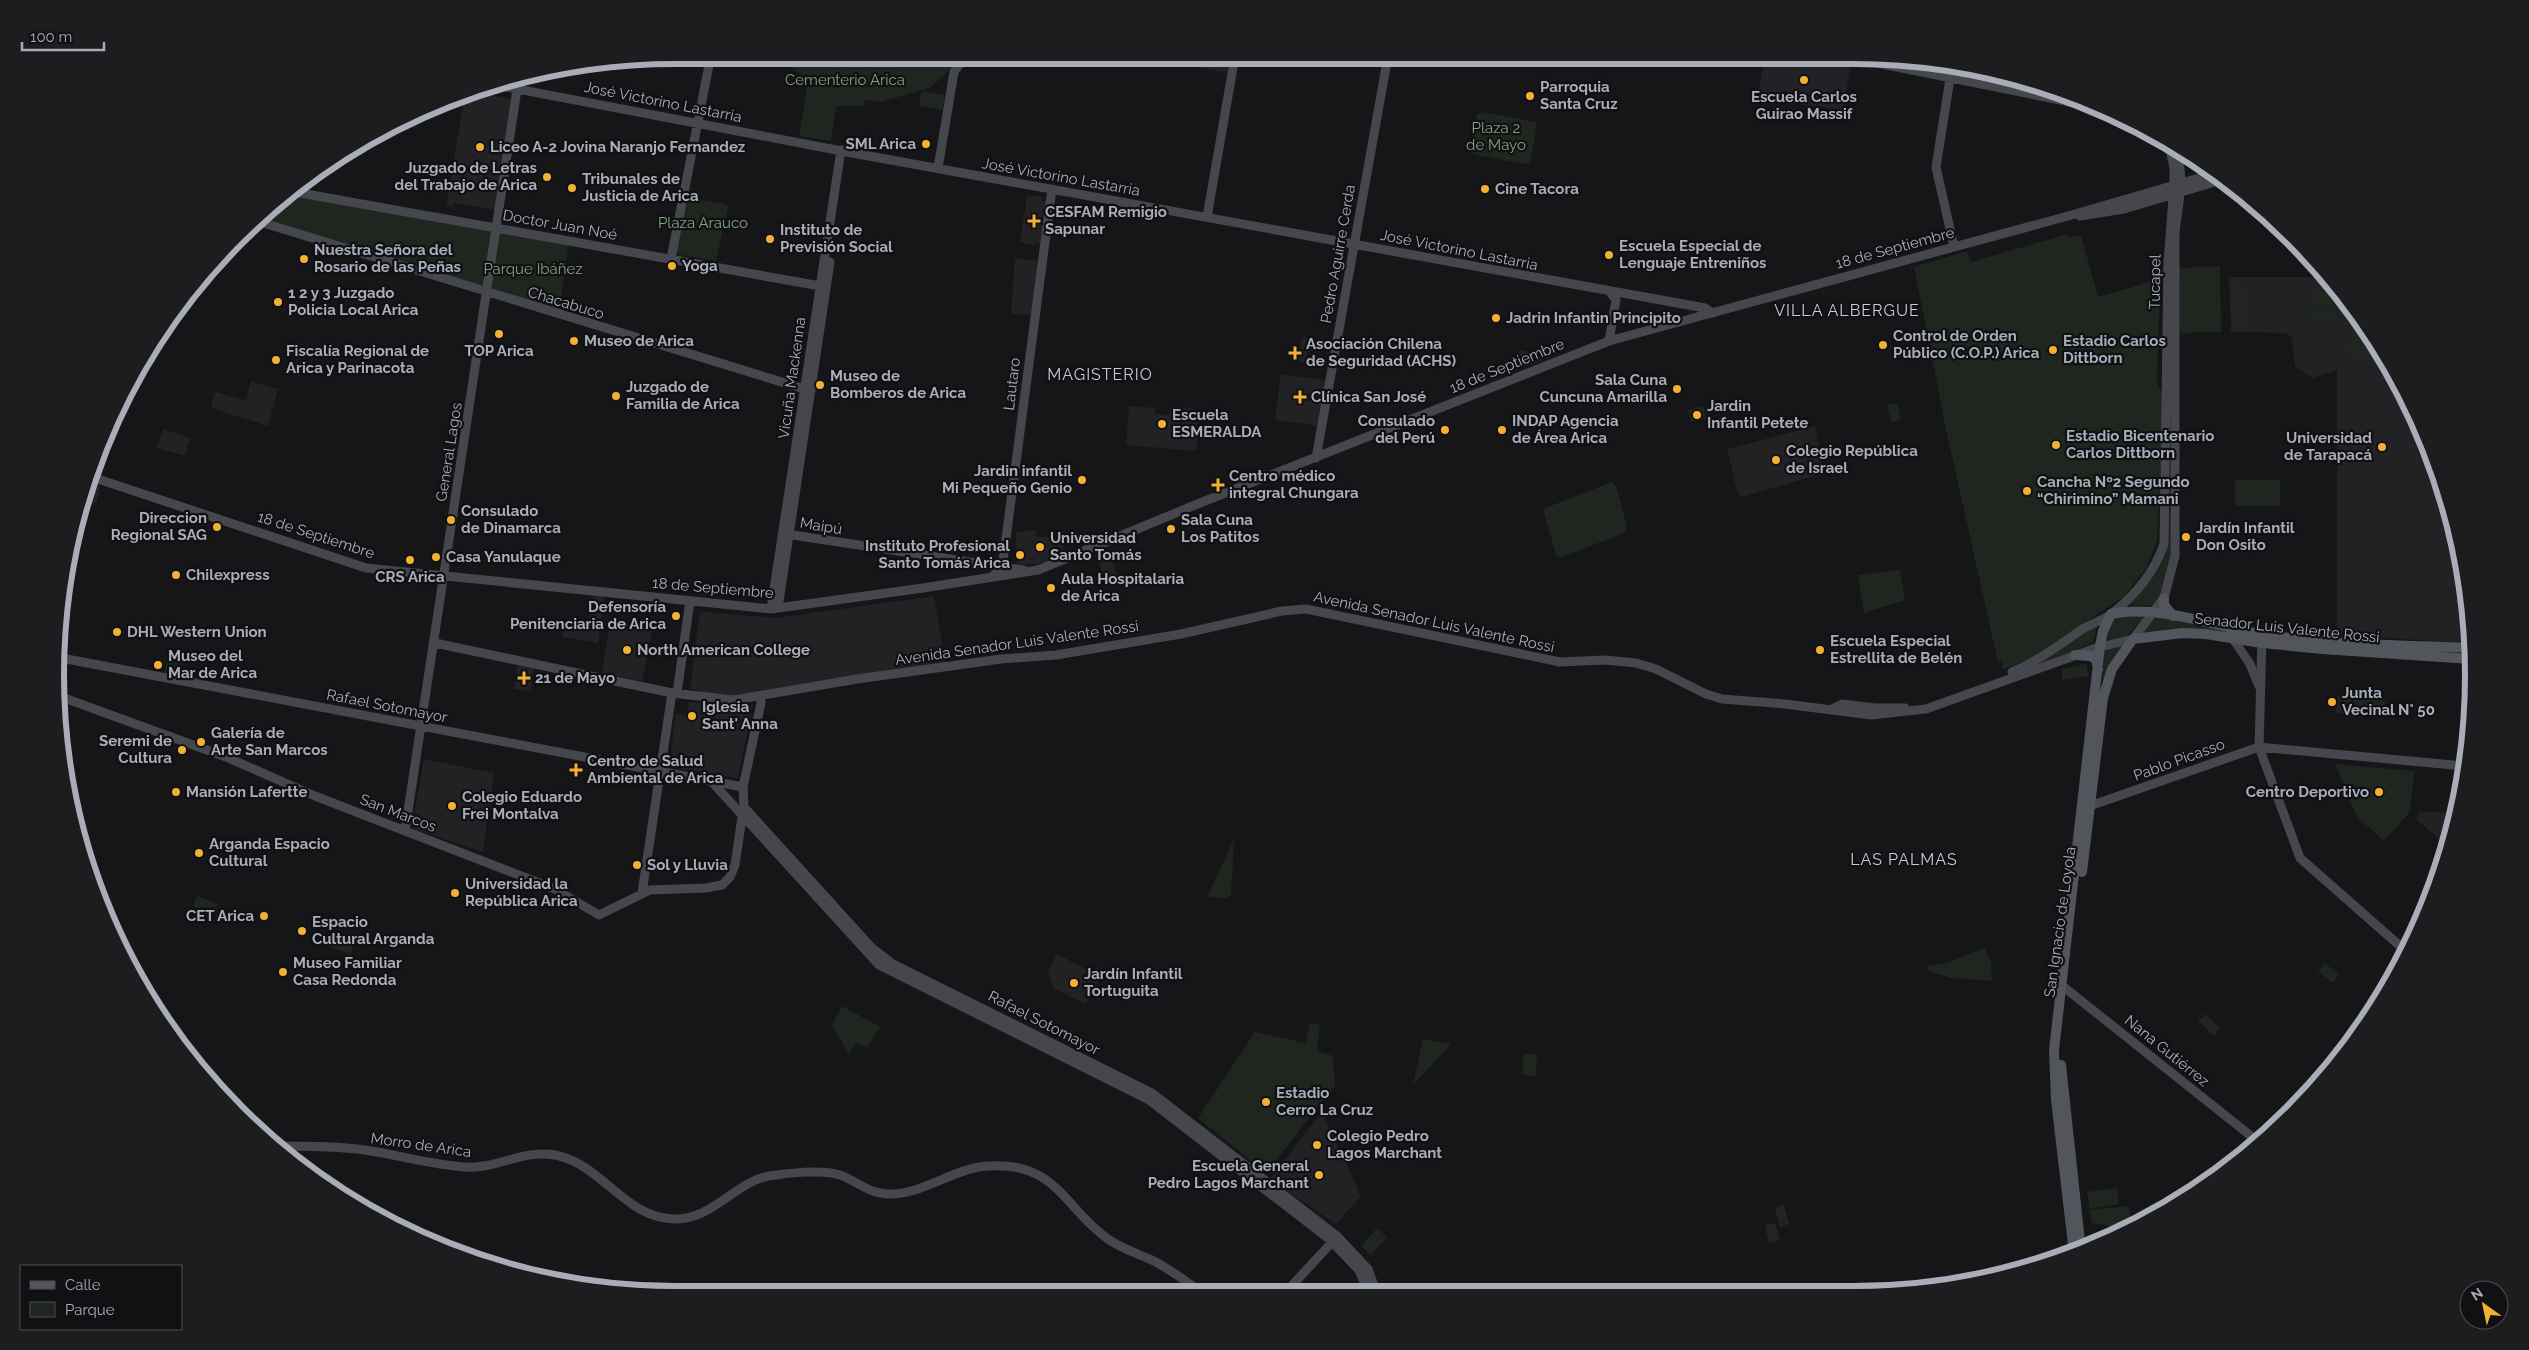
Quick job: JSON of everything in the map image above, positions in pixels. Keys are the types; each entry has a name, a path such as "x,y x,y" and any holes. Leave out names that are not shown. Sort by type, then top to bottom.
{"main road":[{"path":"671,259 709,64"},
{"path":"938,168 954,72 959,64"},
{"path":"1207,217 1233,64"},
{"name":"Pedro Aguirre Cerda","path":"1316,458 1387,64"},
{"path":"1885,65 2062,100"},
{"path":"1951,72 1936,162 1954,246"},
{"name":"General Lagos","path":"405,830 435,643 518,85"},
{"name":"José Victorino Lastarria","path":"509,87 844,151 1705,308 1713,313"},
{"path":"700,111 704,119 713,126"},
{"name":"Vicuña Mackenna","path":"775,609 844,151"},
{"name":"Tucapel","path":"2171,153 2178,184"},
{"name":"Tucapel","path":"2154,613 2164,598 2173,570 2175,556 2176,233 2180,167 2177,157"},
{"path":"2180,167 2187,175 2196,179"},
{"name":"18 de Septiembre","path":"96,478 366,568 775,609 1032,571 1609,341 2068,216 2206,176"},
{"name":"18 de Septiembre","path":"2068,216 2104,213 2215,182"},
{"name":"Lautaro","path":"1001,566 1052,189"},
{"name":"Doctor Juan Noé","path":"299,193 823,286"},
{"name":"Tucapel","path":"2111,614 2152,573 2164,544 2170,217 2178,194"},
{"path":"2154,200 2166,206 2170,217"},
{"name":"Chacabuco","path":"264,223 807,390"},
{"path":"1609,341 1616,302 1610,292"},
{"path":"1321,430 1325,442 1333,451"},
{"name":"Maipú","path":"787,534 1032,571"},
{"path":"990,578 996,574 1001,566"},
{"path":"2164,598 2164,605 2174,616"},
{"path":"642,893 690,601"},
{"name":"Avenida Senador Luis Valente Rossi","path":"760,696 972,662 1056,655 1181,634 1282,611 1306,609 1560,662 1610,660 1636,663 1656,669 1706,694 1722,699 1832,709 1871,716 1926,709 2100,646"},
{"name":"Senador Luis Valente Rossi","path":"2111,614 2154,613 2174,616 2262,638"},
{"name":"San Ignacio de Loyola","path":"2073,1245 2062,1158 2054,1067 2063,986 2102,698 2112,669 2154,613"},
{"name":"San Ignacio de Loyola","path":"2087,807 2100,646 2103,631 2111,614"},
{"name":"Avenida Senador Luis Valente Rossi","path":"1832,709 1842,704 1875,708 1906,708 1943,698 2011,673 2043,658 2094,622 2111,614"},
{"name":"Senador Luis Valente Rossi","path":"2100,646 2133,639 2183,633 2233,639 2262,638 2424,651 2465,658"},
{"path":"2262,638 2259,747 2300,858 2401,947"},
{"path":"2233,639 2250,664 2261,690"},
{"path":"435,643 675,693 722,700 760,696 743,787"},
{"name":"Senador Luis Valente Rossi","path":"2424,651 2464,648"},
{"path":"2075,655 2090,656 2095,659 2098,670"},
{"name":"Rafael Sotomayor","path":"64,659 743,787 742,803 747,817"},
{"name":"San Marcos","path":"65,698 226,757 315,796 560,891 599,915 642,893 654,889 715,887 727,881 735,865 747,817"},
{"name":"Pablo Picasso","path":"2087,807 2259,747 2458,765"},
{"path":"2265,761 2273,754 2286,750"},
{"name":"Rafael Sotomayor","path":"712,782 747,817 879,965 1142,1095 1334,1239 1368,1269 1374,1286"},
{"name":"San Ignacio de Loyola","path":"2063,986 2061,1067 2079,1243"},
{"name":"Nana Gutiérrez","path":"2063,986 2253,1138"},
{"name":"Morro de Arica","path":"285,1146 312,1145 364,1150 469,1168 540,1154 556,1155 574,1161 590,1170 629,1204 642,1211 663,1218 677,1220 704,1212 753,1182 772,1176 838,1174 874,1192 899,1194 968,1170 985,1166 1014,1166 1031,1171 1058,1188 1111,1241 1153,1260 1192,1286"},
{"path":"1291,1286 1334,1239"},
{"name":"Rafael Sotomayor","path":"1334,1239 1359,1270 1366,1286"}],"shaded area":[{"path":"1185,64 1228,64 1227,73"},
{"name":"Escuela Carlos Guirao Massif","path":"1764,64 1851,64 1843,110 1757,99"},
{"name":"Liceo A-2 Jovina Naranjo Fernandez","path":"484,95 512,99 495,201 498,201 496,210 454,203 453,207 446,206 464,102"},
{"name":"CESFAM Remigio Sapunar","path":"1027,195 1042,197 1042,201 1048,200 1042,245 1036,242 1035,245 1020,242"},
{"path":"1015,258 1038,261 1033,316 1011,313"},
{"name":"Universidad de Tarapacá","path":"2229,277 2318,277 2339,303 2383,369 2419,441 2433,479 2454,556 2464,643 2337,635 2337,370 2312,378 2295,366 2292,338 2286,333 2231,332"},
{"name":"Clínica San José","path":"1302,337 1310,338 1305,363 1298,362"},
{"name":"Clínica San José","path":"1281,374 1325,380 1319,426 1275,420"},
{"path":"251,381 278,389 268,426 211,408 215,392 246,400"},
{"name":"Escuela ESMERALDA","path":"1129,406 1156,408 1155,414 1169,415 1170,407 1194,409 1198,432 1196,451 1126,445"},
{"name":"Jardin Infantil Petete","path":"1703,406 1706,418 1691,422 1688,410"},
{"name":"Colegio República de Israel","path":"1815,426 1824,473 1742,497 1738,495 1727,449"},
{"path":"163,429 190,438 185,456 157,448"},
{"path":"95,483 100,485 97,503 89,503"},
{"name":"Universidad Santo Tomás","path":"1036,530 1037,537 1064,537 1063,556 1037,564 1017,565 1016,532"},
{"path":"1111,554 1119,584 1105,585 1098,557"},
{"path":"593,594 604,596 598,643 563,637 563,620 588,623"},
{"path":"934,596 946,668 746,697 720,696 690,689 699,615 703,612 776,618"},
{"name":"North American College","path":"610,622 653,627 642,681 602,673"},
{"name":"21 de Mayo","path":"517,665 534,668 531,691 514,689"},
{"path":"689,702 732,709 753,705 738,778 670,767 675,714 687,715"},
{"name":"Colegio Eduardo Frei Montalva","path":"424,759 494,773 483,852 415,829 412,825"},
{"path":"2420,812 2449,813 2442,841 2416,819"},
{"name":"Jardín Infantil Tortuguita","path":"1057,954 1100,977 1086,1004 1053,988 1048,971"},
{"name":"Colegio Pedro Lagos Marchant","path":"1322,1112 1361,1196 1336,1224 1270,1179"}],"green space":[{"name":"Cementerio Arica","path":"788,64 956,64 931,87 881,102 865,100 864,106 836,106 831,141 799,136 808,81"},
{"path":"922,91 945,95 942,110 919,106"},
{"name":"Plaza 2 de Mayo","path":"1482,112 1535,122 1537,125 1530,162 1526,164 1475,155 1470,152 1477,114"},
{"name":"Parque Ibáñez","path":"296,196 566,244 568,248 559,310 267,220"},
{"name":"Plaza Arauco","path":"691,198 724,204 728,207 716,261 680,255 676,252 686,199"},
{"name":"Estadio Bicentenario Carlos Dittborn","path":"2068,234 2069,237 2081,235 2098,297 2160,279 2157,383 2164,397 2157,540 2146,569 2124,596 2034,658 2003,669 2002,661 1998,662 1947,434 1914,267 1967,251 1971,262"},
{"path":"2220,266 2221,332 2180,333 2179,268"},
{"path":"2235,281 2245,282 2244,328 2234,327"},
{"path":"2312,290 2331,293 2334,297 2333,306 2311,302"},
{"path":"2310,308 2333,311 2331,323 2308,320"},
{"path":"2351,327 2357,328 2377,360 2347,355"},
{"path":"1519,350 1552,356 1528,366 1522,357 1518,355"},
{"path":"1897,403 1901,420 1891,422 1887,405"},
{"path":"2169,452 2171,564 2160,598 2153,606 2125,604 2152,578 2163,554 2167,540 2170,511"},
{"path":"2235,480 2280,480 2280,506 2235,506"},
{"path":"1612,482 1616,486 1627,527 1624,533 1560,558 1556,555 1543,509"},
{"path":"1900,570 1905,600 1864,613 1858,575"},
{"path":"2120,615 2142,616 2142,620 2126,636 2109,640 2106,636 2111,621"},
{"path":"2153,617 2164,618 2255,635 2141,633"},
{"path":"2098,624 2093,643 2038,664"},
{"path":"2124,644 2102,689 2104,649"},
{"path":"167,661 182,664 180,677 164,674"},
{"path":"2086,664 2089,676 2063,680 2061,669"},
{"path":"2338,695 2385,698 2383,717 2336,713"},
{"name":"Centro Deportivo","path":"2335,764 2415,771 2409,813 2384,841 2357,817"},
{"path":"1234,839 1231,895 1228,898 1207,897"},
{"path":"197,896 218,904 214,914 193,906"},
{"path":"335,933 355,940 350,954 330,947"},
{"path":"1985,948 1991,962 1992,981 1951,978 1929,971 1927,966 1949,962"},
{"path":"2325,963 2339,975 2332,983 2318,971"},
{"path":"842,1006 882,1028 878,1030 868,1048 856,1043 849,1054 832,1025"},
{"path":"2205,1014 2220,1028 2214,1036 2198,1021"},
{"name":"Estadio Cerro La Cruz","path":"1310,1023 1320,1025 1317,1051 1333,1056 1335,1085 1266,1173 1198,1118 1255,1032 1305,1043"},
{"path":"1423,1039 1451,1044 1413,1085"},
{"path":"1523,1054 1537,1054 1536,1076 1523,1075"},
{"path":"2117,1188 2119,1204 2090,1209 2087,1192"},
{"path":"1784,1205 1789,1224 1780,1227 1775,1208"},
{"path":"2129,1206 2131,1219 2116,1227 2092,1223 2089,1210"},
{"path":"1775,1223 1780,1240 1769,1243 1765,1225"},
{"path":"1377,1228 1387,1237 1371,1255 1361,1246"}],"place":[{"name":"Escuela Carlos Guirao Massif","path":"1804,80"},
{"name":"Parroquia Santa Cruz","path":"1530,96"},
{"name":"SML Arica","path":"926,144"},
{"name":"Liceo A-2 Jovina Naranjo Fernandez","path":"480,147"},
{"name":"Juzgado de Letras del Trabajo de Arica","path":"547,177"},
{"name":"Tribunales de Justicia de Arica","path":"572,188"},
{"name":"Cine Tacora","path":"1485,189"},
{"name":"CESFAM Remigio Sapunar","path":"1034,221"},
{"name":"Instituto de Previsión Social","path":"770,239"},
{"name":"Escuela Especial de Lenguaje Entreniños","path":"1609,255"},
{"name":"Nuestra Señora del Rosario de las Peñas","path":"304,259"},
{"name":"Yoga","path":"672,266"},
{"name":"1 2 y 3 Juzgado Policia Local Arica","path":"278,302"},
{"name":"Jadrin Infantin Principito","path":"1496,318"},
{"name":"TOP Arica","path":"499,334"},
{"name":"Museo de Arica","path":"574,341"},
{"name":"Control de Orden Público (C.O.P.) Arica","path":"1883,345"},
{"name":"Estadio Carlos Dittborn","path":"2053,350"},
{"name":"Asociación Chilena de Seguridad (ACHS)","path":"1295,353"},
{"name":"Fiscalía Regional de Arica y Parinacota","path":"276,360"},
{"name":"Museo de Bomberos de Arica","path":"820,385"},
{"name":"Sala Cuna Cuncuna Amarilla","path":"1677,389"},
{"name":"Juzgado de Familia de Arica","path":"616,396"},
{"name":"Clínica San José","path":"1300,397"},
{"name":"Jardin Infantil Petete","path":"1697,415"},
{"name":"Escuela ESMERALDA","path":"1162,424"},
{"name":"Consulado del Perú","path":"1445,430"},
{"name":"INDAP Agencia de Área Arica","path":"1502,430"},
{"name":"Estadio Bicentenario Carlos Dittborn","path":"2056,445"},
{"name":"Universidad de Tarapacá","path":"2382,447"},
{"name":"Colegio República de Israel","path":"1776,460"},
{"name":"Jardin infantil Mi Pequeño Genio","path":"1082,480"},
{"name":"Centro médico integral Chungara","path":"1218,485"},
{"name":"Cancha Nº2 Segundo “Chirimino” Mamani","path":"2027,491"},
{"name":"Consulado de Dinamarca","path":"451,520"},
{"name":"Direccion Regional SAG","path":"217,527"},
{"name":"Sala Cuna Los Patitos","path":"1171,529"},
{"name":"Jardín Infantil Don Osito","path":"2186,537"},
{"name":"Universidad Santo Tomás","path":"1040,547"},
{"name":"Instituto Profesional Santo Tomás Arica","path":"1020,555"},
{"name":"Casa Yanulaque","path":"436,557"},
{"name":"CRS Arica","path":"410,560"},
{"name":"Chilexpress","path":"176,575"},
{"name":"Aula Hospitalaria de Arica","path":"1051,588"},
{"name":"Defensoría Penitenciaria de Arica","path":"676,616"},
{"name":"DHL Western Union","path":"117,632"},
{"name":"North American College","path":"627,650"},
{"name":"Escuela Especial Estrellita de Belén","path":"1820,650"},
{"name":"Museo del Mar de Arica","path":"158,665"},
{"name":"21 de Mayo","path":"524,678"},
{"name":"Junta Vecinal N° 50","path":"2332,702"},
{"name":"Iglesia Sant' Anna","path":"692,716"},
{"name":"Galería de Arte San Marcos","path":"201,742"},
{"name":"Seremi de Cultura","path":"182,750"},
{"name":"Centro de Salud Ambiental de Arica","path":"576,770"},
{"name":"Mansión Lafertte","path":"176,792"},
{"name":"Centro Deportivo","path":"2379,792"},
{"name":"Colegio Eduardo Frei Montalva","path":"452,806"},
{"name":"Arganda Espacio Cultural","path":"199,853"},
{"name":"Sol y Lluvia","path":"637,865"},
{"name":"Universidad la República Arica","path":"455,893"},
{"name":"CET Arica","path":"264,916"},
{"name":"Espacio Cultural Arganda","path":"302,931"},
{"name":"Museo Familiar Casa Redonda","path":"283,972"},
{"name":"Jardín Infantil Tortuguita","path":"1074,983"},
{"name":"Estadio Cerro La Cruz","path":"1266,1102"},
{"name":"Colegio Pedro Lagos Marchant","path":"1317,1145"},
{"name":"Escuela General Pedro Lagos Marchant","path":"1319,1175"}],"district":[{"name":"VILLA ALBERGUE","path":"1847,310"},
{"name":"MAGISTERIO","path":"1100,374"},
{"name":"LAS PALMAS","path":"1904,859"}]}
